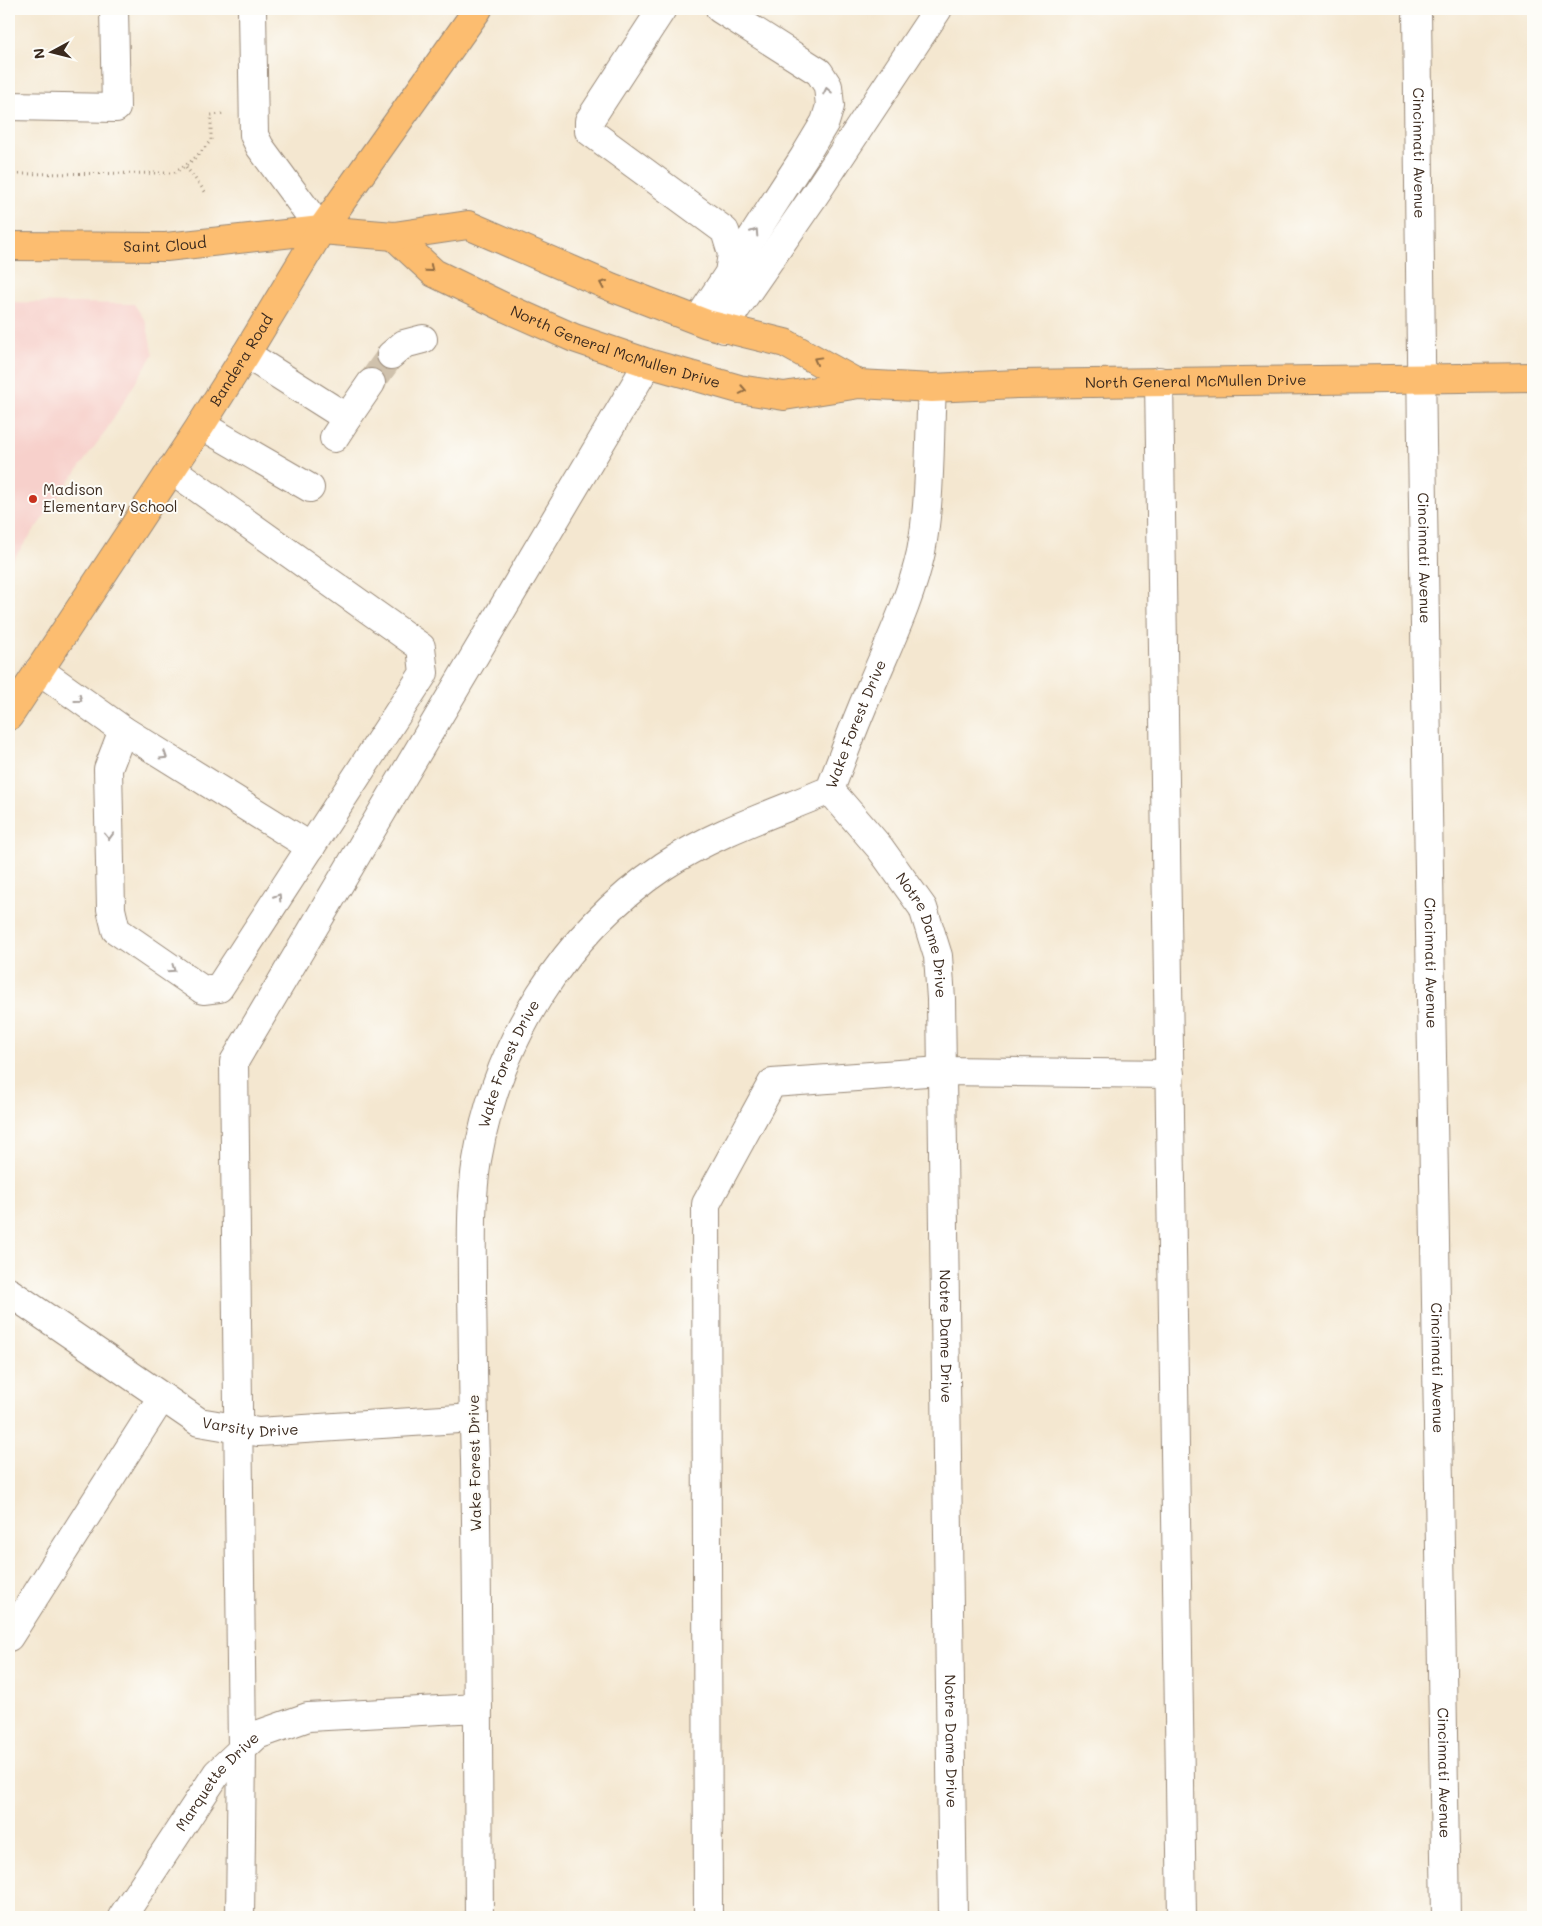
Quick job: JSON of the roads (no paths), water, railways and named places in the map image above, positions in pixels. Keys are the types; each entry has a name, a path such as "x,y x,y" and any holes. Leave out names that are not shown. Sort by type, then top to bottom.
{"main road":[{"name":"Bandera Road","path":"9,716 201,425 322,230 478,9"},
{"name":"North General McMullen Drive","path":"322,230 394,236 468,225 611,287 698,320 785,343 859,384"},
{"name":"Saint Cloud","path":"9,246 166,247 322,230"},
{"name":"North General McMullen Drive","path":"394,236 434,273 574,338 648,363 739,389 784,396 859,384 932,388 1159,381 1533,377"}],"street":[{"path":"9,106 116,108 114,9"},
{"path":"252,9 254,135 260,147 322,230"},
{"path":"662,9 589,121 589,130 725,231 732,254 729,273"},
{"path":"698,320 808,150 825,122 830,106 828,86 820,72 720,9"},
{"path":"724,328 938,9"},
{"name":"Cincinnati Avenue","path":"1417,9 1421,379 1446,1917"},
{"path":"391,355 404,344 423,339"},
{"path":"246,354 340,428 371,383"},
{"path":"240,1917 242,1749 234,1062 648,363"},
{"path":"1159,381 1182,1917"},
{"name":"Wake Forest Drive","path":"480,1917 479,1644 472,1236 476,1164 485,1119 498,1076 516,1034 539,995 565,958 595,924 628,893 664,866 704,843 830,790 856,721 911,588 920,552 926,515 932,388"},
{"path":"201,425 310,488"},
{"path":"122,730 108,769 111,909 116,930 203,990 219,988 424,674 420,647 171,469"},
{"path":"39,670 122,730 311,847"},
{"name":"Notre Dame Drive","path":"830,790 880,848 923,908 938,956 942,1071 953,1917"},
{"path":"708,1917 706,1204 772,1084 942,1071 1170,1074"},
{"name":"Varsity Drive","path":"9,1292 198,1422 258,1432 474,1418"},
{"path":"9,1637 162,1397"},
{"name":"Marquette Drive","path":"122,1917 217,1773 257,1735 308,1717 478,1708"}],"tunnel":[{"path":"371,383 391,355"}],"place":[{"name":"Madison Elementary School","path":"33,499"}]}
